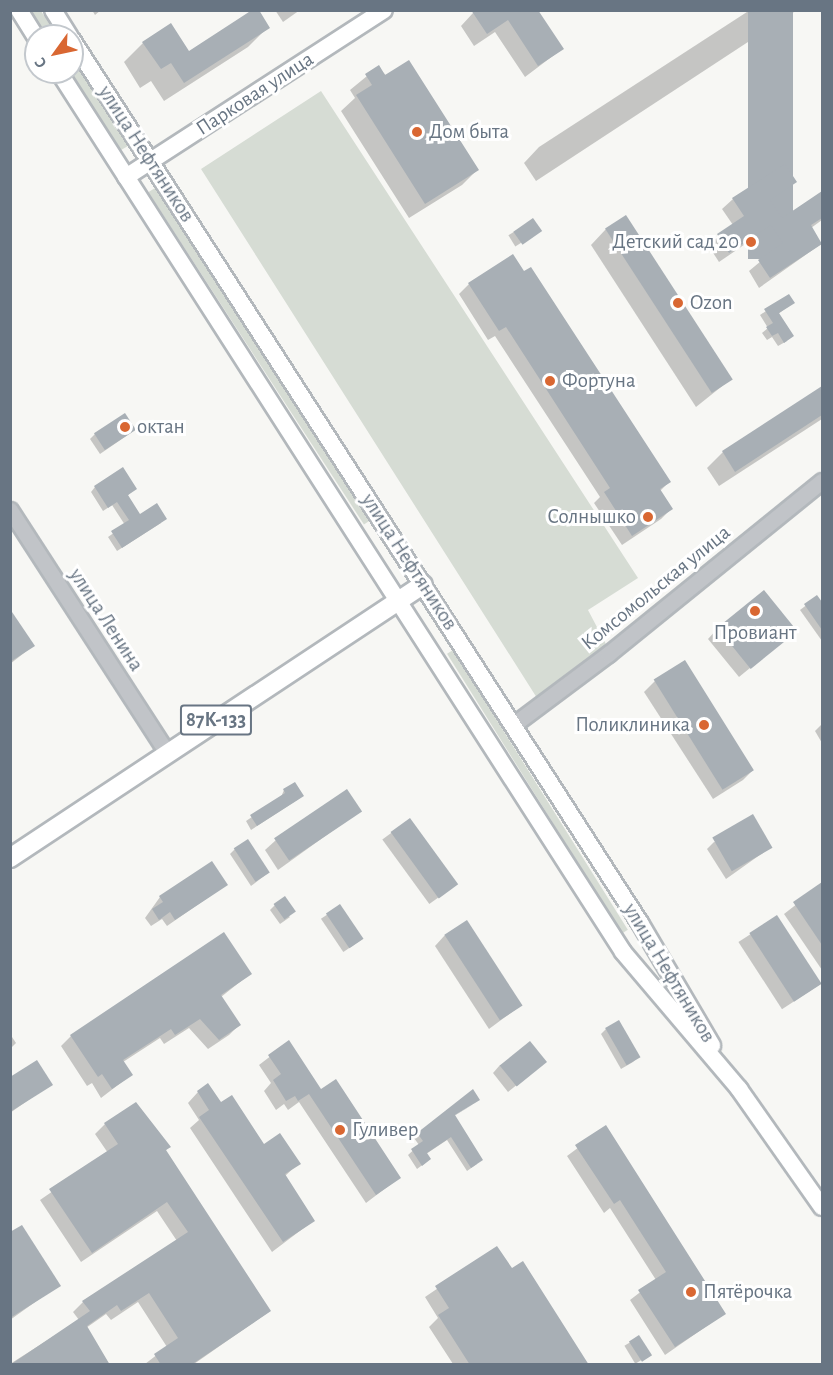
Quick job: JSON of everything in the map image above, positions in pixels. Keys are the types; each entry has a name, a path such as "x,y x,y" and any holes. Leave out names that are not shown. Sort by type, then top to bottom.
{"main road":[{"path":"19,10 28,24"},
{"path":"52,10 61,24"},
{"name":"Парковая улица","path":"126,177 384,10"},
{"name":"улица Нефтяников","path":"84,58 648,935 738,1089"},
{"name":"улица Нефтяников","path":"67,84 623,952 738,1089 822,1207"},
{"name":"87К-133","path":"10,858 423,585"}],"street":[{"name":"Комсомольская улица","path":"513,725 608,654 822,481"},
{"name":"улица Ленина","path":"10,510 167,753"}],"shaded area":[{"path":"31,11 41,11 49,24 39,24"},
{"path":"84,78 128,146 121,150 78,84 84,84"},
{"path":"321,91 638,578 588,610 608,648 537,698 201,169"},
{"path":"155,188 371,520 364,524 148,192"},
{"path":"453,650 628,930 622,934 447,654"}],"building":[{"path":"252,10 259,10 270,28 184,83 171,63 161,69 142,42 171,23 189,51"},
{"path":"471,10 538,10 564,49 538,66 508,20 487,34"},
{"path":"748,10 793,10 793,259 748,259"},
{"name":"Дом быта","path":"409,60 479,170 425,204 356,95 372,85 365,74 379,65 385,75"},
{"path":"785,164 797,182 770,200 782,218 822,191 822,218 811,225 822,244 770,278 758,260 783,243 771,225 729,253 717,234 744,216 732,198"},
{"path":"626,215 733,379 712,393 605,229"},
{"path":"533,218 542,231 523,245 513,232"},
{"path":"513,254 524,271 531,267 671,482 660,489 673,509 632,536 604,492 610,488 506,327 499,331 468,283"},
{"path":"789,294 795,303 779,313 794,336 784,343 778,333 772,336 766,327 773,323 764,309"},
{"path":"822,386 822,415 735,472 722,451"},
{"path":"125,413 136,430 105,450 94,433"},
{"path":"123,467 137,489 128,495 140,514 157,503 167,519 122,548 111,531 129,520 117,502 108,508 94,486"},
{"path":"764,590 797,631 751,669 717,628"},
{"path":"817,595 822,602 822,630 804,604"},
{"path":"10,609 35,646 10,662"},
{"name":"Поликлиника","path":"685,660 754,770 723,790 654,680"},
{"path":"295,782 304,796 257,826 250,815 285,793 283,789"},
{"path":"347,789 362,811 289,861 274,838"},
{"path":"753,814 772,848 732,871 712,837"},
{"path":"410,818 458,884 439,898 391,832"},
{"path":"248,839 270,873 256,882 234,848"},
{"path":"212,861 228,885 175,920 170,912 159,920 152,909 163,902 159,896"},
{"path":"822,882 822,945 793,902"},
{"path":"285,896 296,912 284,920 274,904"},
{"path":"340,904 363,939 349,948 326,914"},
{"path":"777,915 822,984 794,1002 749,933"},
{"path":"467,920 523,1006 500,1020 444,935"},
{"path":"224,932 252,974 221,995 241,1025 219,1040 200,1019 175,1035 171,1029 123,1060 133,1075 112,1089 102,1074 98,1077 70,1035"},
{"path":"619,1020 640,1057 627,1065 605,1028"},
{"path":"289,1040 321,1089 336,1079 401,1178 376,1195 309,1094 298,1101 295,1096 286,1101 273,1080 281,1074 268,1055"},
{"path":"530,1041 547,1062 517,1087 500,1066"},
{"path":"37,1060 53,1085 10,1112 10,1077"},
{"path":"208,1083 221,1102 232,1095 264,1144 280,1133 301,1164 285,1174 315,1221 283,1242 199,1117 209,1110 197,1091"},
{"path":"473,1089 480,1100 455,1115 483,1160 471,1168 451,1137 427,1153 431,1159 422,1166 411,1149 423,1141 417,1133"},
{"path":"136,1102 171,1147 166,1150 271,1311 191,1365 161,1365 154,1354 178,1338 149,1293 121,1311 117,1305 87,1326 110,1365 10,1365 90,1311 82,1301 188,1232 167,1202 92,1253 49,1189 118,1144 104,1123"},
{"path":"606,1125 726,1314 675,1347 638,1290 666,1272 620,1200 614,1204 575,1145"},
{"path":"22,1225 61,1286 10,1318 10,1232"},
{"path":"497,1246 512,1268 523,1261 589,1365 470,1365 438,1315 449,1308 435,1286"},
{"path":"639,1335 652,1355 642,1362 629,1342"}],"place":[{"name":"Дом быта","path":"417,132"},
{"name":"Детский сад 20","path":"751,242"},
{"name":"Ozon","path":"678,303"},
{"name":"Фортуна","path":"550,381"},
{"name":"октан","path":"125,427"},
{"name":"Солнышко","path":"648,517"},
{"name":"Провиант","path":"755,611"},
{"name":"Поликлиника","path":"704,725"},
{"name":"Гуливер","path":"340,1130"},
{"name":"Пятёрочка","path":"691,1292"}]}
